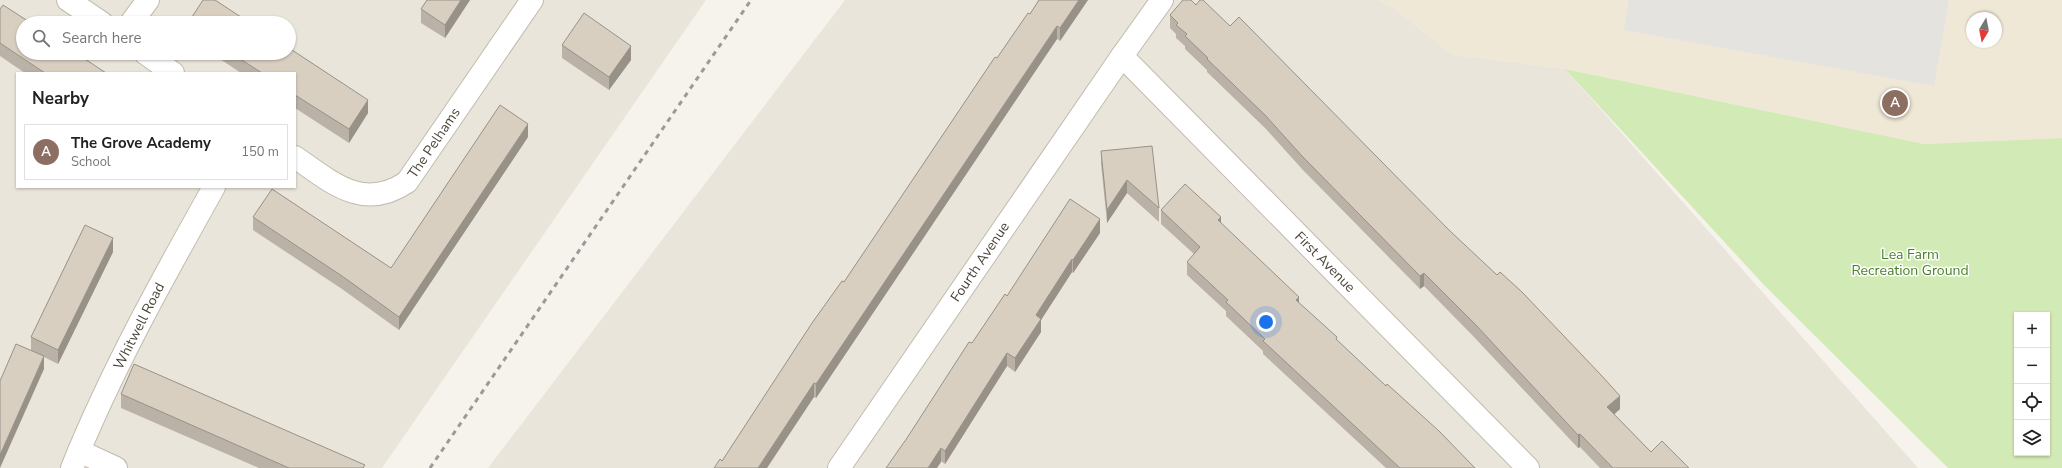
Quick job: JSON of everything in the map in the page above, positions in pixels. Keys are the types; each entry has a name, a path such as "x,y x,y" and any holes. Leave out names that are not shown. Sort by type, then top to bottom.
{"street":[{"path":"68,0 92,16"},
{"path":"136,16 148,0"},
{"name":"The Pelhams","path":"296,158 339,187 356,194 393,192 407,182 532,0"},
{"name":"Fourth Avenue","path":"839,468 1162,0"},
{"name":"First Avenue","path":"1122,56 1528,468"},
{"path":"155,60 172,72"},
{"name":"Whitwell Road","path":"75,459 96,411 168,269 213,188"},
{"path":"75,459 116,468"}],"shaded area":[{"path":"0,0 706,0 382,468 0,468"},
{"path":"845,0 1378,0 1391,6 1452,54 1565,69 1918,468 488,468"},
{"path":"1378,0 2062,0 2062,138 1924,144 1565,69 1452,54 1391,6"},
{"path":"1629,0 1949,0 1934,86 1624,30"}],"green space":[{"name":"Lea Farm Recreation Ground","path":"1565,69 1924,144 2062,138 2062,468 1948,468 1764,285"}],"building":[{"path":"203,0 215,0 239,16 193,16"},
{"path":"427,0 461,0 445,25 421,9"},
{"path":"1039,0 1079,0 1060,28 1057,26 816,384 814,383 758,468 714,468 720,459 722,461 812,323 842,281 844,282 995,57 997,58 1028,13 1030,14"},
{"path":"1183,0 1191,0 1196,5 1200,0 1203,0 1230,26 1239,17 1450,231 1497,275 1500,272 1522,292 1601,375 1620,396 1607,407 1651,452 1662,441 1689,468 1613,468 1580,434 1578,435 1474,323 1424,273 1420,276 1302,156 1265,115 1185,36 1187,34 1176,25 1178,23 1170,15"},
{"path":"3,5 20,16 16,16 16,54 0,43 0,9"},
{"path":"584,13 631,46 609,77 562,45"},
{"path":"296,53 368,100 349,129 296,96 296,72 260,72 242,60 296,60"},
{"path":"26,60 86,60 104,72 44,72"},
{"path":"500,105 528,124 399,317 342,276 253,217 272,189 391,268"},
{"path":"1152,146 1159,208 1127,180 1107,210 1101,151"},
{"path":"1185,184 1221,217 1218,220 1299,297 1296,300 1337,337 1336,339 1386,386 1387,384 1439,431 1475,468 1400,468 1263,341 1265,339 1226,302 1228,300 1187,262 1200,247 1161,210"},
{"path":"1070,199 1100,219 1036,315 1041,319 1015,358 1007,353 945,451 941,448 928,468 886,468 969,342 972,343 1005,294 1007,296"},
{"path":"85,225 113,238 58,350 31,337"},
{"path":"16,344 44,356 0,455 0,381"},
{"path":"134,364 365,465 363,468 289,468 121,394"}],"railway":[{"path":"430,468 751,0"}],"place":[{"name":"The Grove Academy","path":"1895,103"}]}
